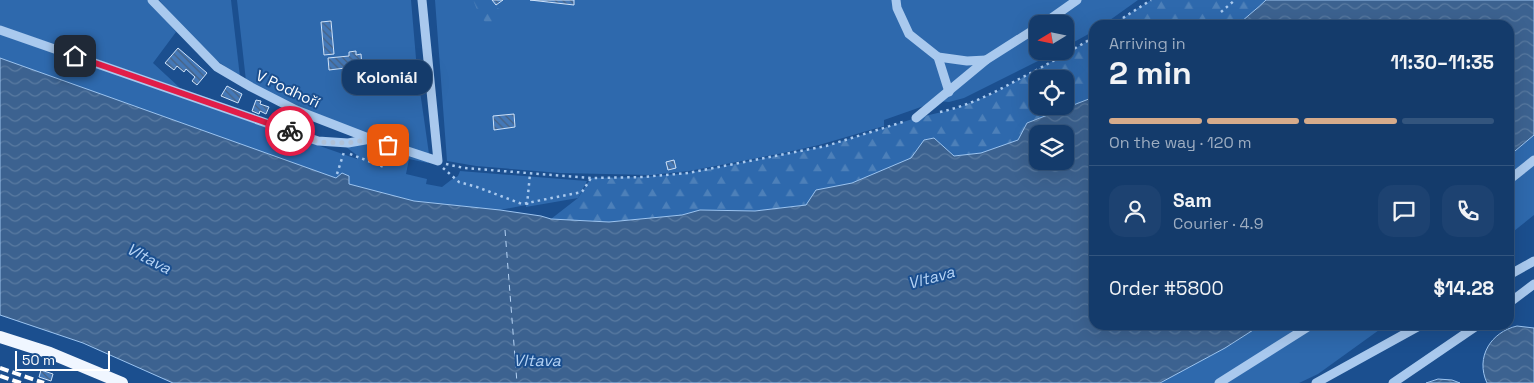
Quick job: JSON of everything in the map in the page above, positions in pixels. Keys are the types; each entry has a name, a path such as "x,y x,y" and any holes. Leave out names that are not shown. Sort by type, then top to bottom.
{"main road":[{"path":"0,337 50,353 122,383"}],"street":[{"name":"V Podhoří","path":"152,0 217,67 251,87 296,110 371,139 438,161"},
{"path":"422,0 438,161"},
{"path":"896,0 897,8 909,34 938,57 967,61 986,60"},
{"path":"1056,15 1077,0"},
{"path":"0,30 318,142 348,143 371,139"},
{"path":"916,118 986,60 1029,33"},
{"path":"938,57 949,92"},
{"path":"1514,176 1534,160"},
{"path":"1514,272 1534,260"},
{"path":"1514,299 1534,284"},
{"path":"1219,383 1303,330"},
{"path":"1316,383 1412,330"},
{"path":"1393,383 1471,330"}],"path":[{"path":"1120,20 1151,0"},
{"path":"1221,12 1235,0"},
{"path":"438,161 464,168 591,178 643,177 688,173 826,146 916,118 954,109 992,94 1089,40"},
{"path":"337,174 344,152"},
{"path":"438,161 459,182 527,205 582,192 591,178"},
{"path":"527,205 530,173"}],"green space":[{"path":"0,0 148,0 176,32 153,63 180,88 0,26"},
{"path":"159,0 231,0 240,77 202,50"},
{"path":"237,0 411,0 417,70 429,154 393,144 306,111 246,81","holes":["356,51 356,55 361,54 362,66 329,70 328,58 349,56 349,52"]},
{"path":"435,0 492,0 496,5 503,0 530,0 574,5 574,0 1138,0 1110,20 1089,20 1089,34 1074,42 1074,15 1029,15 1029,60 1040,60 964,98 949,102 938,101 884,120 884,126 819,145 689,171 651,175 560,173 476,166 447,161","holes":["513,114 515,127 494,129 493,116"]},
{"path":"473,0 490,0 497,8 508,12 494,24 488,26 479,14"},
{"path":"1151,0 1266,0 1244,20 1120,20"},
{"path":"0,34 357,159 358,156 346,147 379,143 429,161 428,163 409,159 406,174 427,179 426,184 442,187 458,176 460,171 587,181 578,198 526,207 526,205 500,210 414,201 349,184 342,174 336,178 0,58"},
{"path":"1089,40 1089,99 1074,105 1074,70 1036,70 1055,60 1074,60 1074,49"},
{"path":"1029,74 1029,115 1048,115 1027,123 1018,140 981,153 954,156 934,138 924,140 911,158 852,183 816,190 806,205 755,211 700,210 682,215 609,222 551,219 578,198 591,178 643,177 688,173 826,146 916,118 955,109 992,94"},
{"path":"1534,135 1534,215 1514,231 1514,152"},
{"path":"1253,330 1379,330 1318,374 1299,383 1160,383 1225,348"}],"water":[{"path":"1266,0 1534,0 1534,135 1514,152 1514,20 1244,20"},
{"name":"Vltava","path":"0,58 336,178 342,173 349,176 349,184 414,201 500,210 551,219 609,222 682,215 700,210 755,211 806,205 816,190 852,183 911,158 924,140 934,138 954,156 981,153 1018,140 1027,123 1048,115 1074,115 1074,105 1089,99 1089,330 1253,330 1225,348 1160,383 173,383 83,343 0,315"},
{"path":"1514,327 1534,328 1534,383 1487,383 1483,364 1484,355 1493,340 1506,330 1514,330"},
{"path":"1438,379 1452,380 1460,383 1426,383"}],"building":[{"path":"492,0 503,0 496,5"},
{"path":"530,0 574,0 574,5"},
{"path":"331,21 334,54 324,55 321,22"},
{"path":"178,48 207,73 197,85 192,81 195,77 186,69 184,72 177,66 174,70 165,63"},
{"path":"356,51 356,55 361,54 362,66 329,70 328,58 349,56 349,52"},
{"path":"227,86 242,94 238,103 221,96"},
{"path":"256,100 261,101 260,104 269,107 266,114 260,111 259,114 252,111"},
{"path":"514,114 515,127 494,130 493,116"},
{"path":"674,160 676,168 668,170 666,162"},
{"path":"41,370 53,374 51,381 39,377"}],"ferry route":[{"path":"505,230 517,383"}],"railway":[{"path":"0,368 44,383"},
{"path":"0,376 21,383"}],"way so far":[{"path":"290,131 318,142 348,143 371,139 388,145"}],"place":[{"name":"Koloniál","path":"388,145"}],"route":[{"path":"75,56 290,131"}]}
